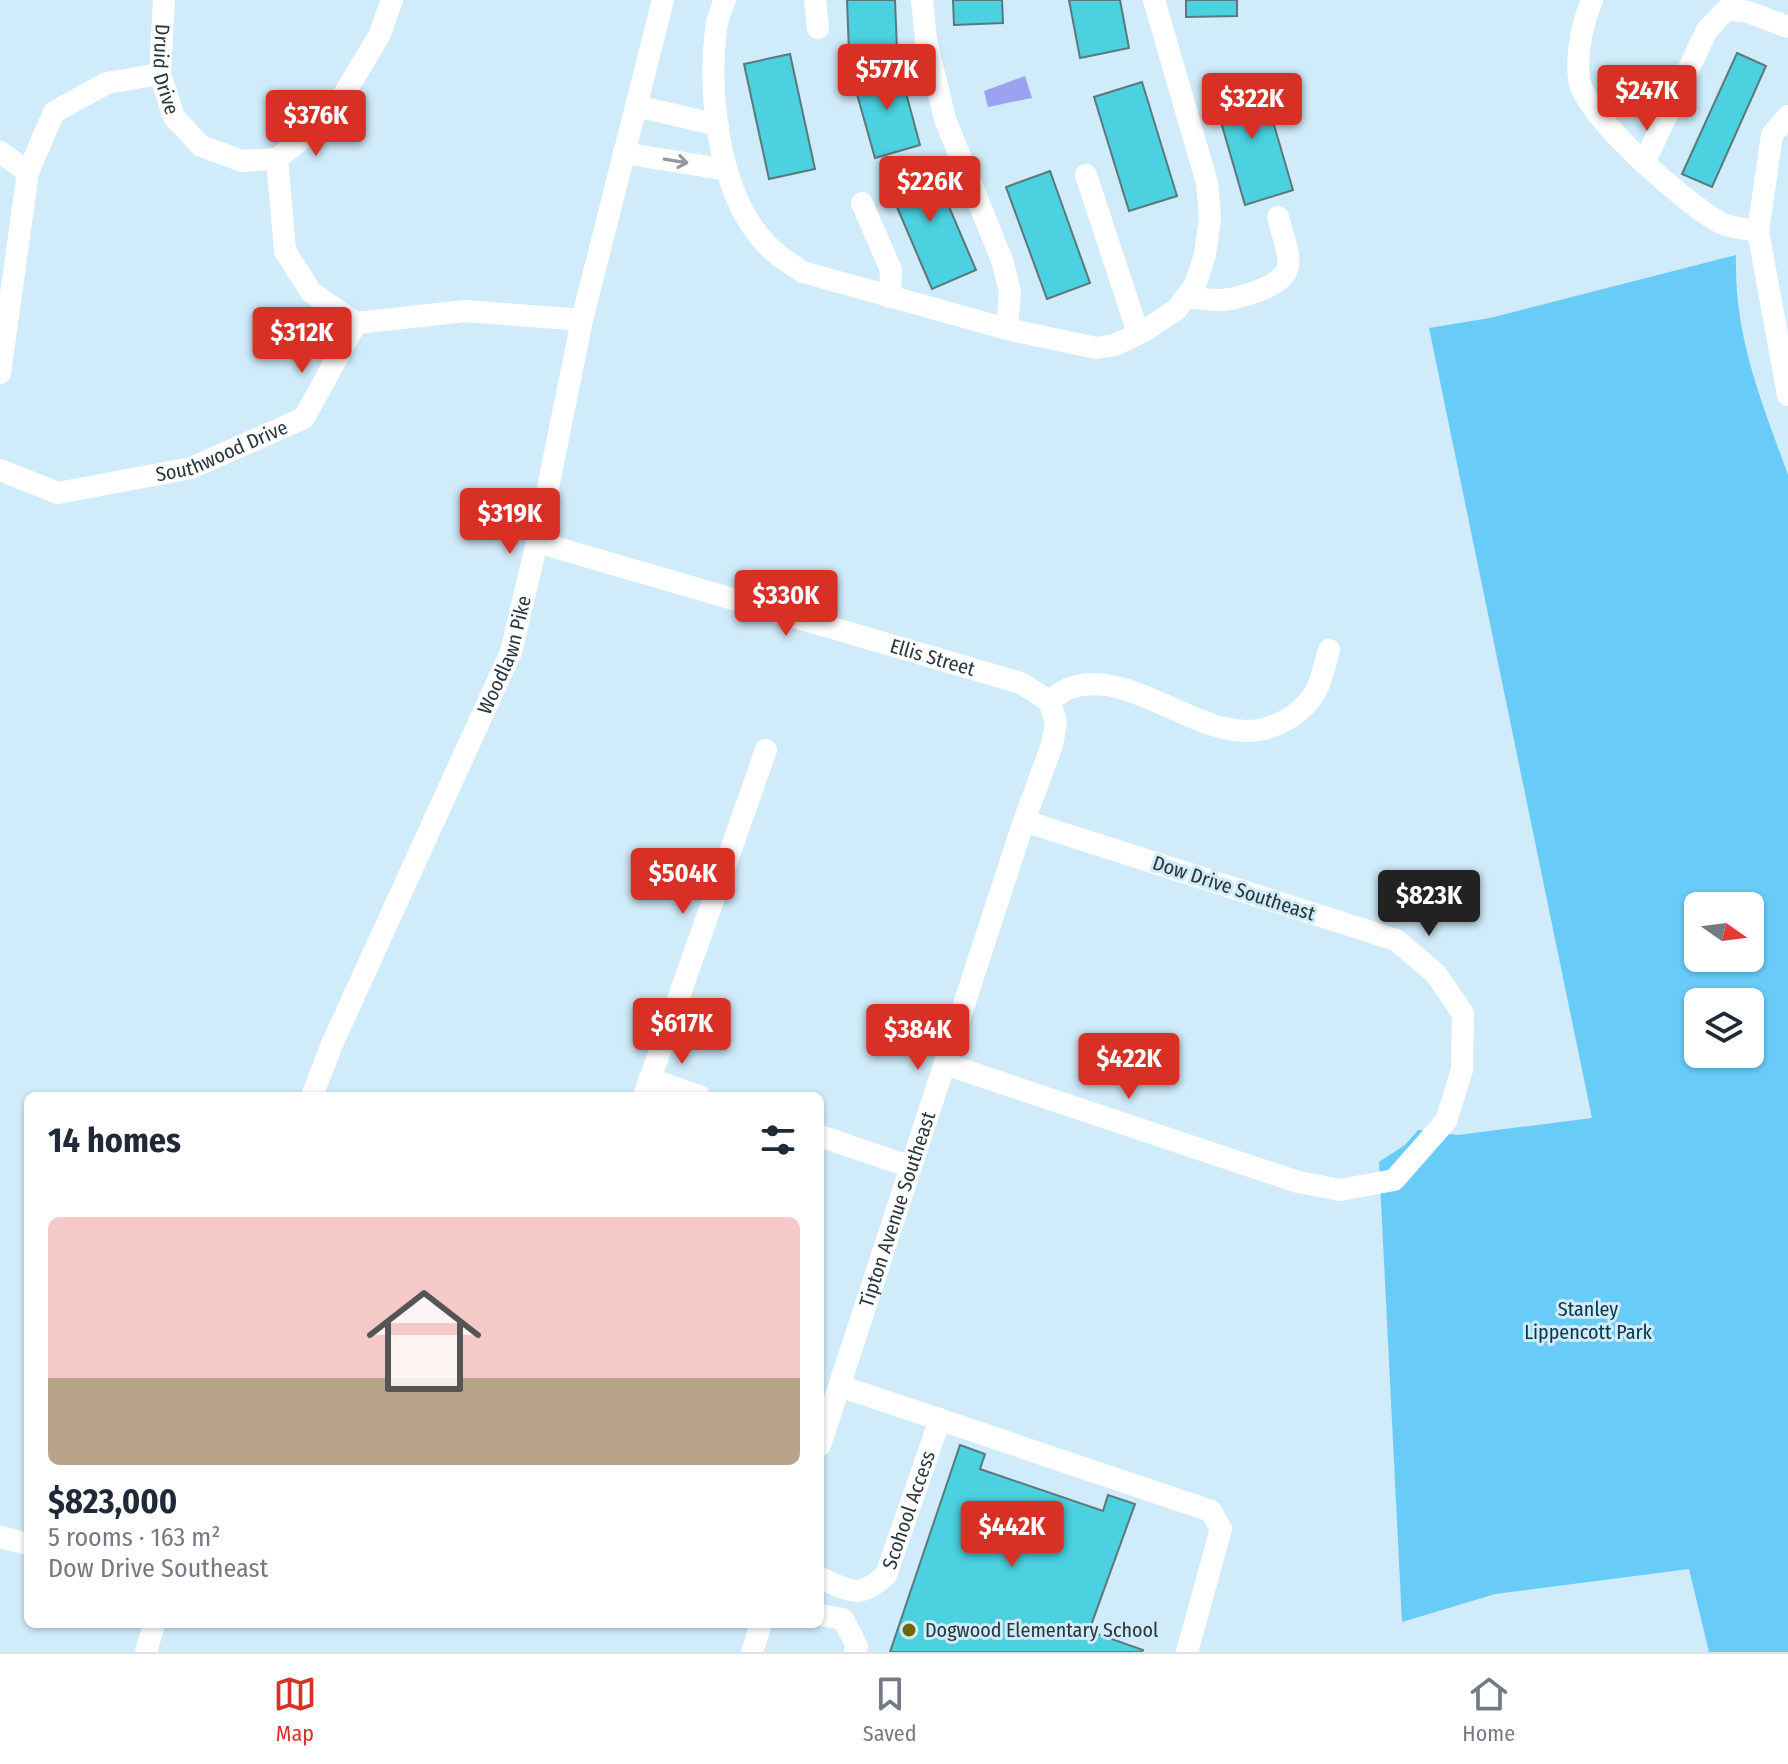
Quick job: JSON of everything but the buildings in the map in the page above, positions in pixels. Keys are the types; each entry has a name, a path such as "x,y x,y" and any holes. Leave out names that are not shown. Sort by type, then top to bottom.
{"street":[{"name":"Druid Drive","path":"164,0 160,74 174,117 201,146 242,161 277,159"},
{"path":"392,0 379,36 331,116 277,159 285,251 311,292 356,323 465,311 582,320"},
{"name":"Woodlawn Pike","path":"314,1092 332,1044 511,652 537,542 582,320 663,0"},
{"path":"725,0 716,27 714,102 727,170 759,236 778,256 803,272 1007,329 1096,348 1115,345 1177,309 1195,285 1205,255 1210,218 1207,183 1154,0"},
{"path":"815,0 818,28"},
{"path":"922,0 926,40 945,119 1003,263 1010,292 1007,329"},
{"path":"1592,0 1579,41 1579,81 1590,103 1664,183 1723,225 1758,231"},
{"path":"1644,163 1707,30 1727,9 1748,12 1788,27"},
{"path":"0,373 28,172 54,112 107,83 160,74"},
{"path":"636,106 718,125"},
{"path":"1788,116 1772,135 1758,231 1788,395"},
{"path":"0,152 28,172"},
{"path":"624,153 727,170"},
{"path":"1086,175 1138,333"},
{"path":"862,203 891,270 890,297"},
{"path":"1186,297 1237,298 1280,281 1289,263 1278,217"},
{"name":"Southwood Drive","path":"0,470 58,493 191,468 304,418 356,323"},
{"name":"Ellis Street","path":"537,542 1021,683 1049,701"},
{"path":"1049,701 1069,688 1089,685 1125,689 1223,729 1242,733 1268,730 1293,717 1315,692 1329,650"},
{"name":"Tipton Avenue Southeast","path":"824,1427 832,1390 911,1167 1024,821 1052,745 1056,722 1049,701"},
{"path":"673,1092 647,1088 766,750"},
{"name":"Dow Drive Southeast","path":"945,1064 1298,1182 1340,1190 1394,1180 1446,1121 1462,1070 1463,1014 1436,974 1396,940 1024,821"},
{"path":"824,1137 911,1167"},
{"path":"832,1390 940,1419 1211,1511 1221,1529 1187,1652"},
{"name":"Scohool Access","path":"824,1580 851,1591 871,1589 886,1575 940,1419"},
{"path":"0,1537 24,1543"},
{"path":"824,1616 843,1619 857,1646 855,1652"},
{"path":"146,1652 153,1628"},
{"path":"752,1652 760,1628"}],"green space":[{"name":"Stanley Lippencott Park","path":"1736,255 1739,314 1744,341 1788,475 1788,1652 1709,1652 1689,1569 1495,1594 1402,1622 1379,1162 1405,1145 1418,1130 1458,1135 1592,1118 1429,328 1490,318"}],"shaded area":[{"path":"1025,76 1032,98 988,107 984,91"}],"place":[{"name":"Dogwood Elementary School","path":"909,1630"}]}
